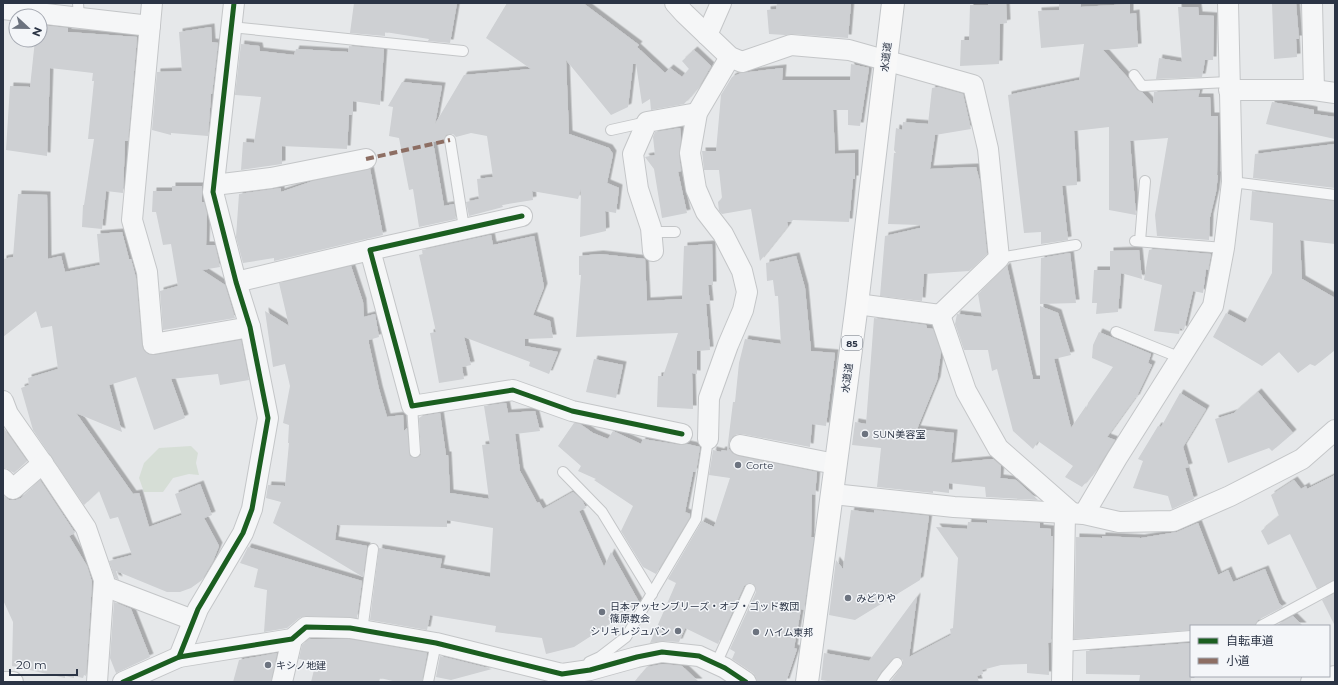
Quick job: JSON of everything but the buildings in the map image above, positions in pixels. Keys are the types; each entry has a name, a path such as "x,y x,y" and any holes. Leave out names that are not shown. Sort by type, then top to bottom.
{"main road":[{"name":"水道道","path":"807,682 833,494 835,464 857,304 893,3"}],"street":[{"path":"152,3 132,220 147,272 154,344 250,327"},
{"path":"180,657 198,609 243,533 252,509 268,418 250,327 236,282 213,192 234,3"},
{"path":"675,3 730,57 742,62 791,45 849,50 978,83 988,149 1000,258 940,315"},
{"path":"707,34 721,3"},
{"path":"1062,682 1063,646 1074,514 1117,458 1213,306 1224,248 1232,182 1228,3"},
{"path":"1312,3 1314,90"},
{"path":"3,9 78,10 150,26"},
{"path":"708,439 709,398 728,345 743,310 747,292 742,271 723,234 706,212 696,189 690,153 697,112 730,57"},
{"path":"1229,86 1314,90 1335,93"},
{"path":"652,242 652,228 638,189 633,154 647,122 697,112"},
{"path":"214,185 271,178 366,159"},
{"path":"236,282 464,228 522,216"},
{"path":"370,250 412,406 513,390 572,411 682,434"},
{"path":"857,304 940,315"},
{"path":"940,315 966,391 998,448 1074,514"},
{"path":"3,401 8,414 43,463 86,528 104,580 97,682"},
{"path":"833,494 954,508 1074,514 1119,522 1173,521 1230,496 1302,459 1335,430"},
{"path":"740,446 835,464"},
{"path":"3,479 13,489 43,463"},
{"path":"104,586 193,620"},
{"path":"123,682 180,657 292,639 306,628 350,628 436,643 561,678 637,657 662,652 699,656 716,664 746,682"},
{"path":"282,682 292,639"},
{"path":"1311,682 1335,676"},
{"path":"3,682 12,682"}],"lane":[{"path":"231,27 463,51"},
{"path":"1134,75 1142,86 1229,86"},
{"path":"611,130 647,122"},
{"path":"450,140 464,228"},
{"path":"1145,181 1138,241 1224,248"},
{"path":"1232,182 1335,195"},
{"path":"652,242 675,232"},
{"path":"1000,258 1076,245"},
{"path":"1116,332 1181,358"},
{"path":"412,406 415,452"},
{"path":"561,678 600,657 626,637 696,519 708,439"},
{"path":"563,472 602,512 652,594"},
{"path":"362,631 373,549"},
{"path":"1263,625 1335,586"},
{"path":"716,664 750,589"},
{"path":"1063,646 1190,636"},
{"path":"428,682 436,643"},
{"path":"882,682 897,663"}],"shaded area":[{"path":"191,446 198,453 196,463 199,475 189,474 173,478 163,492 144,492 139,478 144,463 159,448"}],"marked path":[{"path":"366,159 450,140"}],"cycle path":[{"path":"179,657 198,609 243,533 252,509 268,418 250,327 236,282 213,192 234,3"},
{"path":"522,216 370,250 412,406 513,390 572,411 682,434"},
{"path":"123,682 179,657 292,639 306,627 350,628 436,643 562,674 590,670 637,657 662,652 699,656 725,668 746,682"}],"place":[{"name":"SUN美容室","path":"865,434"},
{"name":"Corte","path":"738,465"},
{"name":"みどりや","path":"848,598"},
{"name":"日本アッセンブリーズ・オブ・ゴッド教団 篠原教会","path":"602,612"},
{"name":"シリキレジュバン","path":"678,631"},
{"name":"ハイム東邦","path":"756,632"},
{"name":"キシノ地建","path":"268,665"}]}
